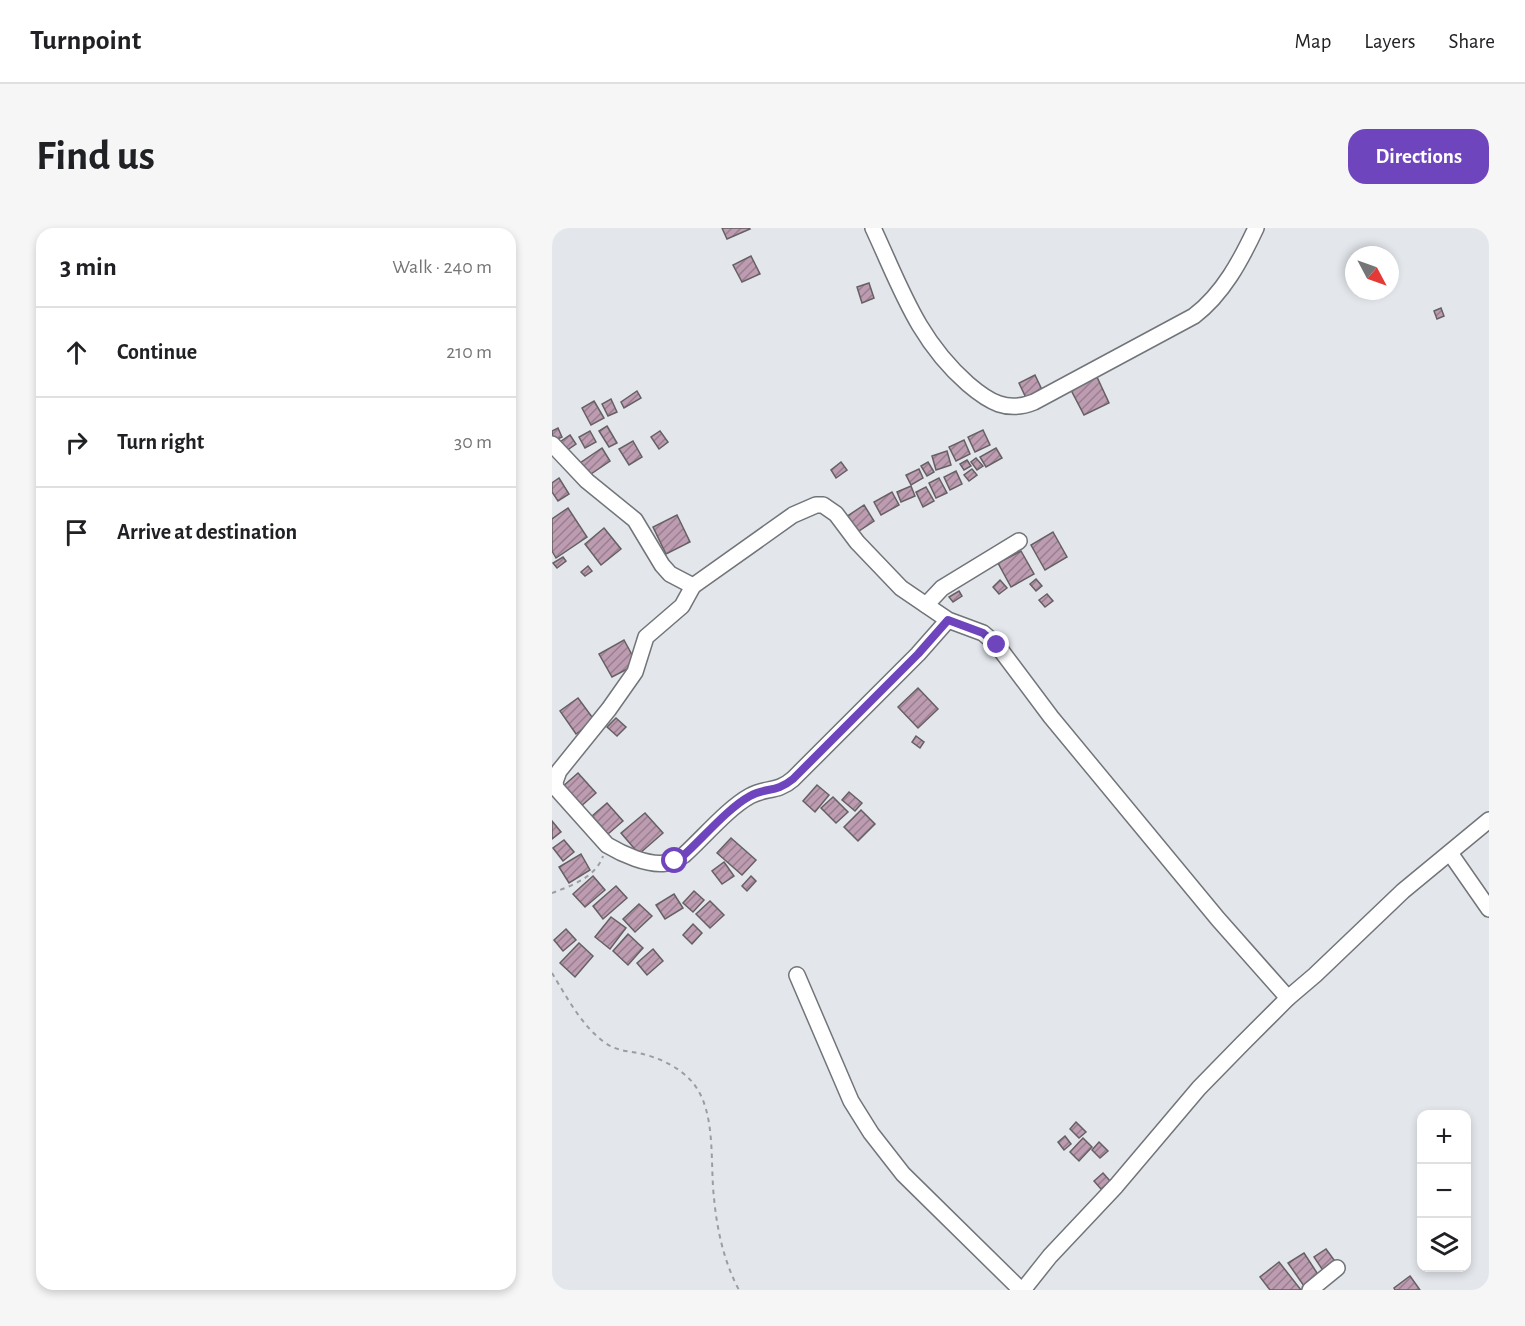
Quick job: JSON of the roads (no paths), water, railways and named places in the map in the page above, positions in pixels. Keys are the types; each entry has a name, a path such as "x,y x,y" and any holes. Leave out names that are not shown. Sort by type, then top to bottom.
{"street":[{"path":"873,228 914,318 937,353 975,390 991,400 1012,407 1025,406 1034,402 1194,316 1208,305 1233,272 1256,228"},
{"path":"552,444 586,481 635,520 670,574 693,586"},
{"path":"948,620 918,654 793,779 780,789 747,797 684,855 669,863 656,863 615,850 607,845 556,788 556,777 559,771 609,709 637,669 646,637 682,606 693,586 793,515 816,505 823,505 836,514 857,542 901,588 948,620 976,630 997,645 1051,717 1218,919 1288,998"},
{"path":"926,605 942,588 1019,541"},
{"path":"796,975 852,1101 871,1133 903,1174 1022,1290 1050,1256 1116,1186 1199,1088 1288,998 1403,891 1489,820"},
{"path":"1450,853 1489,909"},
{"path":"1310,1290 1337,1268"}]}
